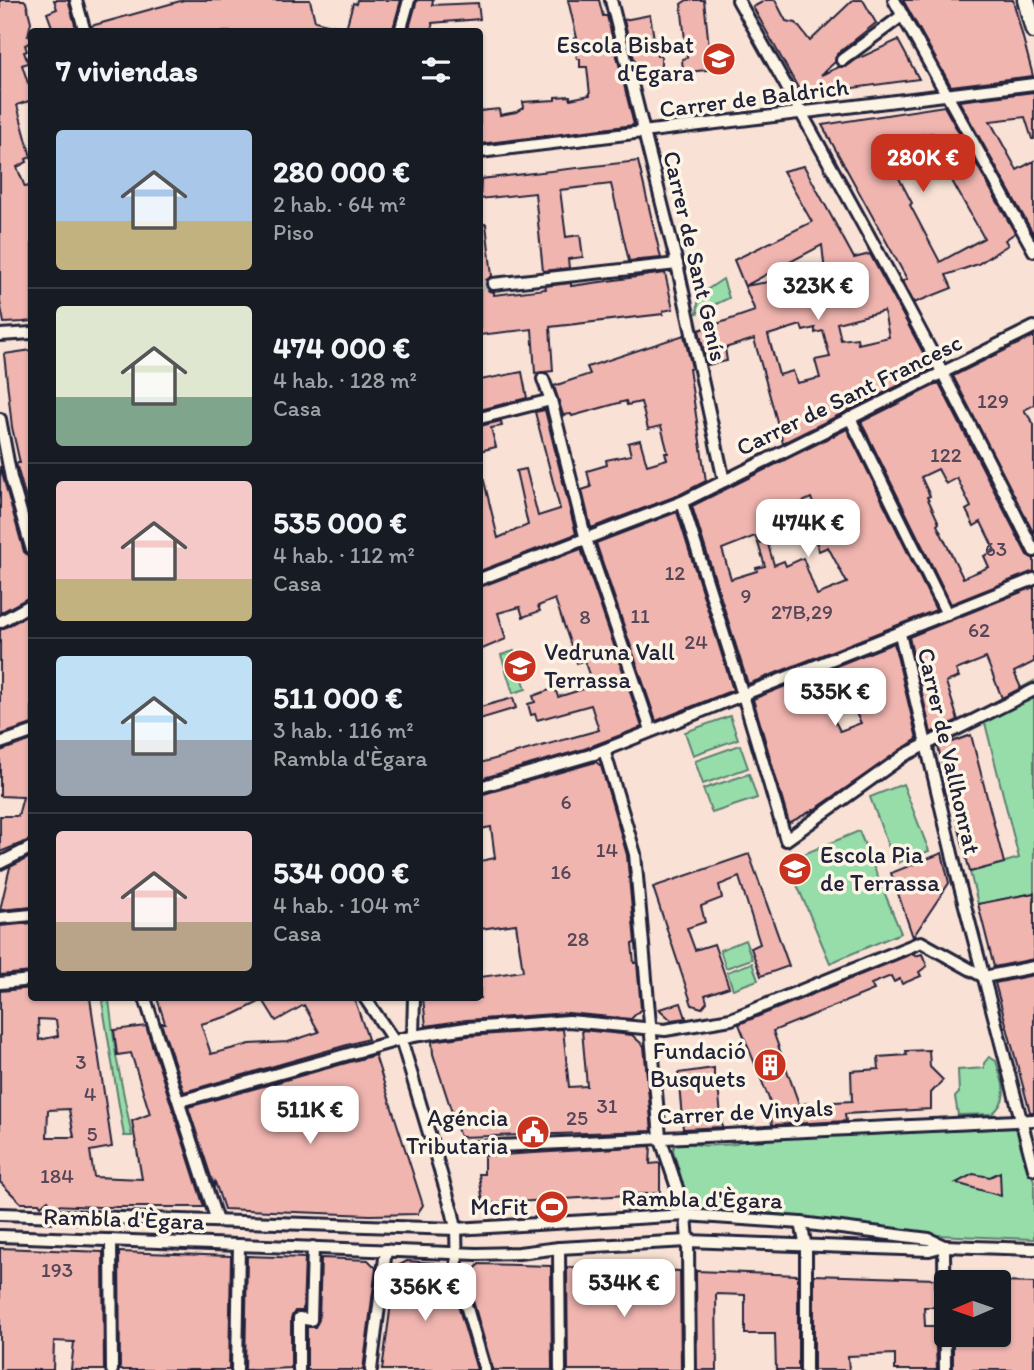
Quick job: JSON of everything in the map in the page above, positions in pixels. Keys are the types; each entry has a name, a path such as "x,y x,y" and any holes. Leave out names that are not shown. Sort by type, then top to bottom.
{"street":[{"path":"76,0 84,28"},
{"path":"401,28 409,0"},
{"name":"Carrer de Sant Genís","path":"611,0 677,264 724,481"},
{"path":"738,0 802,113 1034,551"},
{"path":"894,0 1034,251"},
{"path":"1026,0 1034,30"},
{"path":"842,60 903,15"},
{"name":"Carrer de Baldrich","path":"483,152 1034,84"},
{"path":"493,285 677,264"},
{"name":"Carrer de Sant Francesc","path":"483,578 682,502 1034,327"},
{"path":"0,335 28,333"},
{"path":"543,379 551,400 587,538 653,729"},
{"path":"483,417 551,400"},
{"path":"850,418 947,614"},
{"path":"0,419 11,478 28,536"},
{"path":"682,502 786,840 905,755 1034,690"},
{"path":"483,786 604,750 1034,579"},
{"path":"0,622 28,606"},
{"name":"Carrer de Vallhonrat","path":"900,634 925,745 984,977"},
{"path":"0,743 28,733"},
{"path":"604,750 635,854 660,1137 686,1215 689,1370"},
{"path":"0,863 28,849"},
{"path":"0,918 28,915"},
{"path":"180,1101 403,1039 467,1028 569,1021 666,1030 731,1019 922,942 984,977 1034,967"},
{"path":"984,977 1034,1169"},
{"path":"0,983 28,980"},
{"path":"146,1001 217,1221"},
{"path":"368,1001 403,1039 433,1150 446,1186 456,1229 457,1274 485,1370"},
{"path":"403,1039 413,1001"},
{"name":"Carrer de Vinyals","path":"457,1148 1034,1120"},
{"name":"Rambla d'Ègara","path":"0,1214 456,1229 686,1215 801,1223 929,1239 944,1246"},
{"path":"801,1223 806,1247 806,1370"},
{"name":"Rambla d'Ègara","path":"0,1236 456,1253 519,1253 559,1248 688,1241 929,1251 944,1246 1034,1249"},
{"path":"111,1240 112,1370"},
{"path":"237,1370 239,1245"},
{"path":"944,1246 945,1370"},
{"path":"299,1370 299,1318 311,1320 313,1247"},
{"path":"559,1248 560,1370"},
{"path":"371,1370 387,1250"}],"green space":[{"path":"723,279 729,298 697,313 699,295"},
{"path":"514,651 526,689 513,693 501,655"},
{"path":"1034,681 1034,893 978,904 970,872 1019,858 985,723 932,749 930,737"},
{"path":"730,716 738,739 693,755 685,732"},
{"path":"740,745 748,768 703,784 695,761"},
{"path":"749,774 757,798 712,813 703,789"},
{"path":"903,784 929,851 895,864 870,797"},
{"path":"859,831 901,933 830,963 787,861"},
{"path":"745,940 752,959 726,968 720,950"},
{"path":"752,963 758,980 733,989 727,972"},
{"path":"102,1001 109,1001 116,1056 132,1136 124,1136"},
{"path":"989,1057 996,1061 1001,1076 1004,1089 1002,1102 992,1114 958,1115 955,1097 959,1093 958,1070 984,1068"},
{"path":"1018,1128 1034,1181 1034,1239 935,1235 771,1213 698,1210 688,1201 673,1150 675,1144 682,1143 714,1146 736,1144 739,1140"}],"building":[{"path":"0,0 24,0 31,22 28,28 28,44 25,45 27,51 24,52 28,63 22,65 28,83 28,101 17,105 28,146 28,158 27,162 17,167 25,187 28,186 28,321 4,323 0,302"},
{"path":"54,0 68,0 76,28 53,28 47,13 57,9"},
{"path":"184,0 310,0 315,21 344,28 92,28 91,26"},
{"path":"357,0 401,0 393,28 346,28 353,3 356,4"},
{"path":"417,0 433,0 432,5 478,3 480,19 432,23 433,28 409,28"},
{"path":"568,0 599,0 603,16 607,16 634,125 483,144 483,111 499,109 500,115 516,112 524,107 523,102 590,95 587,67 580,67 580,59 577,59 573,39 577,38"},
{"path":"687,0 704,0 710,56 724,54 725,68 688,72 683,70 682,59 687,58 681,4"},
{"path":"766,0 775,0 786,21 796,23 810,41 853,0 863,0 876,23 837,54 835,62 821,75 839,67 846,67 898,40 919,79 802,95 753,7"},
{"path":"903,0 1013,0 1033,76 951,86"},
{"path":"650,15 657,56 661,56 661,71 638,74 624,20"},
{"path":"1034,92 1034,139 1025,117 990,121 1017,170 1034,161 1034,235 959,101"},
{"path":"944,106 1015,233 1005,240 1008,245 978,264 946,275 952,288 914,303 903,281 907,279 822,125","holes":["932,133 946,158 941,161 984,238 940,262 888,157 915,141 913,136"]},
{"path":"638,161 661,258 629,261 611,184 560,190 566,237 580,235 583,257 568,259 569,268 543,271 535,193 483,199 483,179"},
{"path":"804,166 854,258 870,254 932,369 783,443 754,339 725,348 727,361 707,365 699,330 755,311 734,260 812,222 783,171","holes":["822,245 825,272 745,286","884,311 889,337 858,344 857,338 841,340 837,323","801,325 803,331 815,328 815,333 823,331 830,357 815,360 820,378 797,383 793,371 779,375 768,335"]},
{"path":"483,224 486,224 492,276 486,280 485,286 494,292 494,295 546,289 545,286 571,283 571,286 665,273 673,309 663,311 663,314 550,327 553,371 535,373 532,329 483,335"},
{"path":"684,335 692,368 689,369 706,481 679,495 591,528 582,490 591,487 587,471 607,465 606,460 631,455 628,443 640,440 647,465 667,459 661,426 648,429 641,402 627,405 626,401 572,416 563,415 554,386 590,374 587,367"},
{"path":"1034,336 1034,405 1024,410 1034,424 1034,534 953,376"},
{"path":"28,351 28,506 16,463 20,463 12,427 4,354"},
{"path":"522,372 527,398 483,409 483,379"},
{"path":"939,383 1027,555 1034,559 1034,571 951,604 861,422","holes":["938,469 946,484 957,478 971,507 966,510 974,526 981,522 995,551 984,556 989,567 963,578 937,525 939,523 921,477"]},
{"path":"545,410 576,534 483,570 483,477 498,538 528,525 516,471 526,469 538,516 560,509 535,412"},
{"path":"501,421 502,426 491,428 496,447 483,450 483,425"},
{"path":"847,429 936,610 748,684 692,506","holes":["811,498 823,531 814,535 819,551 828,547 847,583 817,595 803,558 786,566 784,561 774,565 767,541 758,543 770,535 766,526 777,522 775,518 796,511 794,506","755,536 765,566 731,579 722,549"]},
{"path":"0,466 24,552 28,555 28,598 0,613"},
{"path":"677,512 733,690 656,721 596,543"},
{"path":"581,549 642,727 584,749 483,778 483,762 599,730 591,705 537,720 535,714 531,715 528,704 535,702 533,696 555,688 558,697 593,686 584,660 577,663 555,599 538,606 540,611 523,617 520,607 498,613 506,639 483,649 483,586"},
{"path":"1034,587 1034,662 1014,672 1021,688 1002,698 986,658 956,670 959,677 946,682 958,720 931,733 909,637"},
{"path":"28,615 28,725 0,735 0,630"},
{"path":"894,643 917,739 817,808 789,823 753,699","holes":["848,698 861,723 840,731 827,706"]},
{"path":"513,698 516,708 483,718 483,706"},
{"path":"971,735 1004,863 970,872 938,747"},
{"path":"28,741 28,841 0,852 0,816 18,816 23,797 0,796 0,751"},
{"path":"596,762 601,766 627,855 635,943 632,944 634,963 637,963 641,1009 631,1019 568,1013 466,1020 426,1026 423,1001 483,1001 483,977 523,971 516,924 483,929 483,860 495,858 491,827 483,828 483,794"},
{"path":"942,853 949,883 913,937 891,873"},
{"path":"749,854 789,966 761,976 751,948 760,944 739,877 719,885 722,898 701,906 705,922 687,928 695,950 714,944 729,987 705,995 707,1002 702,1008 692,1005 653,887"},
{"path":"28,858 28,907 0,910 10,867"},
{"path":"1034,893 1034,959 994,967 978,904"},
{"path":"28,923 28,972 0,975 0,926"},
{"path":"914,953 915,956 922,954 927,966 919,972 921,976 902,984 900,979 894,982 891,976 871,984 874,990 773,1031 799,1104 852,1101 851,1071 879,1069 878,1057 907,1055 906,1051 929,1050 930,1067 943,1080 931,1093 931,1109 845,1114 846,1121 772,1125 769,1099 739,1024"},
{"path":"1034,975 1034,1112 1030,1112 995,983"},
{"path":"28,988 28,1001 90,1001 112,1147 90,1151 94,1177 142,1179 132,1121 150,1114 131,1053 117,1055 114,1030 146,1026 204,1207 52,1205 48,1200 41,1206 39,1203 21,1203 0,1182 0,991","holes":["38,1019 56,1020 58,1036 39,1040","69,1109 74,1137 47,1137 48,1110"]},
{"path":"158,1001 261,1001 233,1015 201,1024 211,1054 250,1044 288,1042 319,1032 304,1005 276,1021 264,1001 355,1001 368,1039 184,1092 161,1023 165,1023"},
{"path":"681,1003 686,1018 671,1020 659,1009"},
{"path":"563,1029 569,1087 587,1086 582,1030 632,1035 644,1046 652,1131 460,1137 433,1054 432,1041"},
{"path":"375,1055 423,1205 417,1214 370,1215 224,1209 188,1107"},
{"path":"714,1068 714,1086 718,1085 722,1127 683,1129 678,1073"},
{"path":"651,1146 650,1164 660,1163 660,1193 483,1204 479,1174 484,1174 484,1156"},
{"path":"1000,1172 1001,1196 956,1183 973,1174 990,1177"},
{"path":"0,1248 103,1252 104,1370 71,1370 74,1342 54,1341 53,1370 0,1370"},
{"path":"119,1252 231,1256 229,1370 120,1370"},
{"path":"247,1256 305,1258 303,1311 295,1311 291,1318 291,1368 245,1370"},
{"path":"321,1258 368,1260 376,1268 363,1370 307,1370 307,1327 315,1327 319,1320"},
{"path":"407,1261 434,1263 443,1270 453,1298 455,1295 477,1370 382,1370 396,1267"},
{"path":"479,1264 551,1266 552,1370 493,1370 467,1280"},
{"path":"567,1267 680,1271 681,1370 568,1370"},
{"path":"696,1271 798,1275 798,1370 776,1370 775,1334 745,1334 745,1295 716,1294 717,1370 697,1370"},
{"path":"814,1275 934,1279 934,1307 924,1307 925,1326 934,1326 937,1370 895,1370 895,1354 848,1356 849,1370 814,1370"},
{"path":"1012,1282 1034,1283 1034,1370 953,1370 953,1348 1012,1348"}],"tunnel":[{"path":"483,286 493,284"}],"place":[{"name":"Escola Bisbat d'Egara","path":"719,59"},
{"name":"Vedruna Vall Terrassa","path":"520,666"},
{"name":"Escola Pia de Terrassa","path":"795,869"},
{"name":"Fundació Busquets","path":"770,1065"},
{"name":"Agéncia Tributaria","path":"533,1132"},
{"name":"McFit","path":"552,1207"}]}
